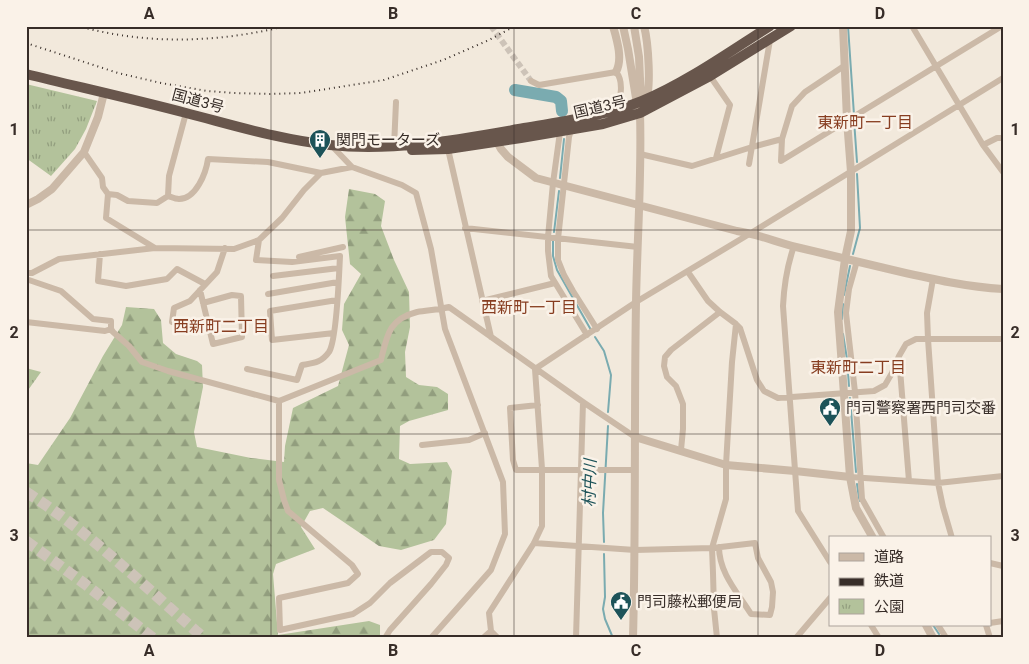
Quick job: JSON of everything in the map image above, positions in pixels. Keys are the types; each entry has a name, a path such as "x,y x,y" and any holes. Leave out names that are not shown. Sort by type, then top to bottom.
{"highway":[{"name":"国道3号","path":"26,74 272,135 331,145 394,147 560,132 603,124 689,76 770,26"},
{"name":"国道3号","path":"394,147 415,150 448,149 641,104 710,76 791,26"}],"street":[{"path":"613,26 619,56 619,66 616,72"},
{"path":"623,26 641,104"},
{"path":"641,104 648,58 644,26"},
{"path":"843,26 851,172 852,231 845,259 838,312 850,477 856,508 873,536"},
{"path":"844,66 805,92 792,106 782,139 781,160 1002,26"},
{"path":"913,27 983,145 1003,172"},
{"path":"633,638 636,302 640,206 641,104 639,57 635,28"},
{"path":"749,164 770,40"},
{"path":"531,81 539,85 616,72"},
{"path":"616,72 620,78 619,100 616,109"},
{"path":"710,76 730,105 716,158"},
{"path":"535,369 636,302 1003,78"},
{"path":"26,205 52,189 84,152 98,117 104,93"},
{"path":"394,147 396,102"},
{"path":"168,196 169,176 186,113"},
{"path":"571,130 558,239 558,260 564,275 597,329"},
{"path":"560,132 553,183 548,251 552,276 587,335"},
{"path":"496,137 501,149 508,157 536,178 845,259 951,283 986,288 1003,288"},
{"path":"983,145 1001,137"},
{"path":"640,154 692,166 782,139"},
{"path":"331,145 352,167 402,185 416,193 432,248 445,329 503,482 505,534 491,570 431,638"},
{"path":"448,149 491,337"},
{"path":"84,152 102,178 103,187 108,194 106,218 156,248"},
{"path":"108,194 117,195 128,201 156,203 168,196 180,199 192,194 206,171 208,159 268,162 322,173 352,167"},
{"path":"26,273 32,273 59,259 156,248 234,248 259,240 282,218 304,190 322,173"},
{"path":"465,228 638,247"},
{"path":"247,369 297,380 302,365 318,362 330,351 334,334 340,256 292,262 256,260 259,240"},
{"path":"283,261 343,246"},
{"path":"794,246 789,261 783,306 798,511 829,560"},
{"path":"172,322 174,308 190,301 216,272 225,248"},
{"path":"100,254 98,281 126,286 166,279 178,269 206,284"},
{"path":"856,261 849,289 846,313 855,392 862,499 883,536"},
{"path":"273,276 339,268"},
{"path":"688,272 708,301 740,328 757,380 764,391 778,398 874,391 885,385 906,344 916,339 1003,339"},
{"path":"26,279 61,290 93,319 111,321 113,332 129,346 142,362 168,371 279,401 381,360 388,333 400,318 418,312 441,310 449,307 535,369 635,437 652,443 681,450 726,465 860,478 938,484 1003,476"},
{"path":"933,279 927,313 938,484 951,536"},
{"path":"268,294 338,282"},
{"path":"482,301 556,284"},
{"path":"200,290 213,344 242,337 241,296 232,295 203,303"},
{"path":"334,334 272,340 270,311 337,300"},
{"path":"681,450 683,404 676,386 668,377 664,366 665,357 671,350 720,312"},
{"path":"26,322 106,331 111,329"},
{"path":"717,638 712,548 726,499 726,465 736,324"},
{"path":"899,356 909,482"},
{"path":"498,638 491,631 489,613 534,543 542,526 542,469 535,369"},
{"path":"279,401 279,480 288,511 352,566 358,574 348,583 279,598 280,630 353,614 431,552 442,552 449,558 446,565 385,638"},
{"path":"576,638 583,402"},
{"path":"538,405 510,408 513,460 516,470 635,470"},
{"path":"422,445 469,440 485,434"},
{"path":"534,543 635,550 712,548 719,547 755,543 758,558 771,582 773,592 770,615 750,614 723,570 719,547"},
{"path":"796,638 829,599"},
{"path":"872,626 879,638"},
{"path":"927,626 933,638"},
{"path":"986,626 990,638"},
{"path":"483,638 491,631"}],"green space":[{"path":"26,84 97,101 86,129 75,149 51,176 26,158"},
{"path":"349,189 375,194 385,201 381,226 409,292 410,327 405,352 406,377 419,385 437,387 448,394 448,410 409,421 400,426 399,459 410,464 447,462 452,471 446,524 434,540 401,550 379,546 323,508 310,511 301,527 315,549 276,564 273,574 278,635 369,621 380,625 380,638 26,638 26,463 38,465 70,418 122,325 126,307 154,309 161,320 163,343 176,354 197,361 202,365 203,387 194,432 197,447 251,458 284,462 285,446 293,408 338,386 349,345 342,330 344,304 361,274 350,264 345,217"},
{"path":"26,368 41,372 26,393"}],"waterway":[{"path":"848,26 854,115"},
{"name":"村中川","path":"515,90 556,97 561,101 562,111"},
{"path":"854,120 857,162"},
{"name":"村中川","path":"560,178 564,139"},
{"path":"853,254 860,228 857,174"},
{"name":"村中川","path":"554,232 559,191"},
{"name":"村中川","path":"553,240 553,256 557,270 591,330"},
{"path":"844,295 850,266"},
{"path":"842,319 843,304"},
{"path":"843,334 849,386"},
{"name":"村中川","path":"595,337 604,351 611,375 608,412"},
{"path":"850,398 856,472"},
{"name":"村中川","path":"604,542 603,513 608,426"},
{"path":"857,484 860,501"},
{"name":"村中川","path":"604,554 605,597 603,609 613,638"},
{"path":"934,626 939,634"}],"tunnel":[{"path":"491,26 531,81"},
{"path":"26,492 96,543 204,638"},
{"path":"26,541 85,584 153,638"}],"railway":[{"path":"78,26 129,36 182,40 234,36 286,26"},
{"path":"26,43 118,73 161,83 207,91 234,93 301,93 384,80 443,60 489,40 515,26"}],"place":[{"name":"関門モーターズ","path":"320,159"},
{"name":"門司警察署西門司交番","path":"830,427"},
{"name":"門司藤松郵便局","path":"621,621"}],"district":[{"name":"東新町一丁目","path":"865,122"},
{"name":"西新町一丁目","path":"529,307"},
{"name":"西新町二丁目","path":"221,326"},
{"name":"東新町二丁目","path":"858,367"}]}
